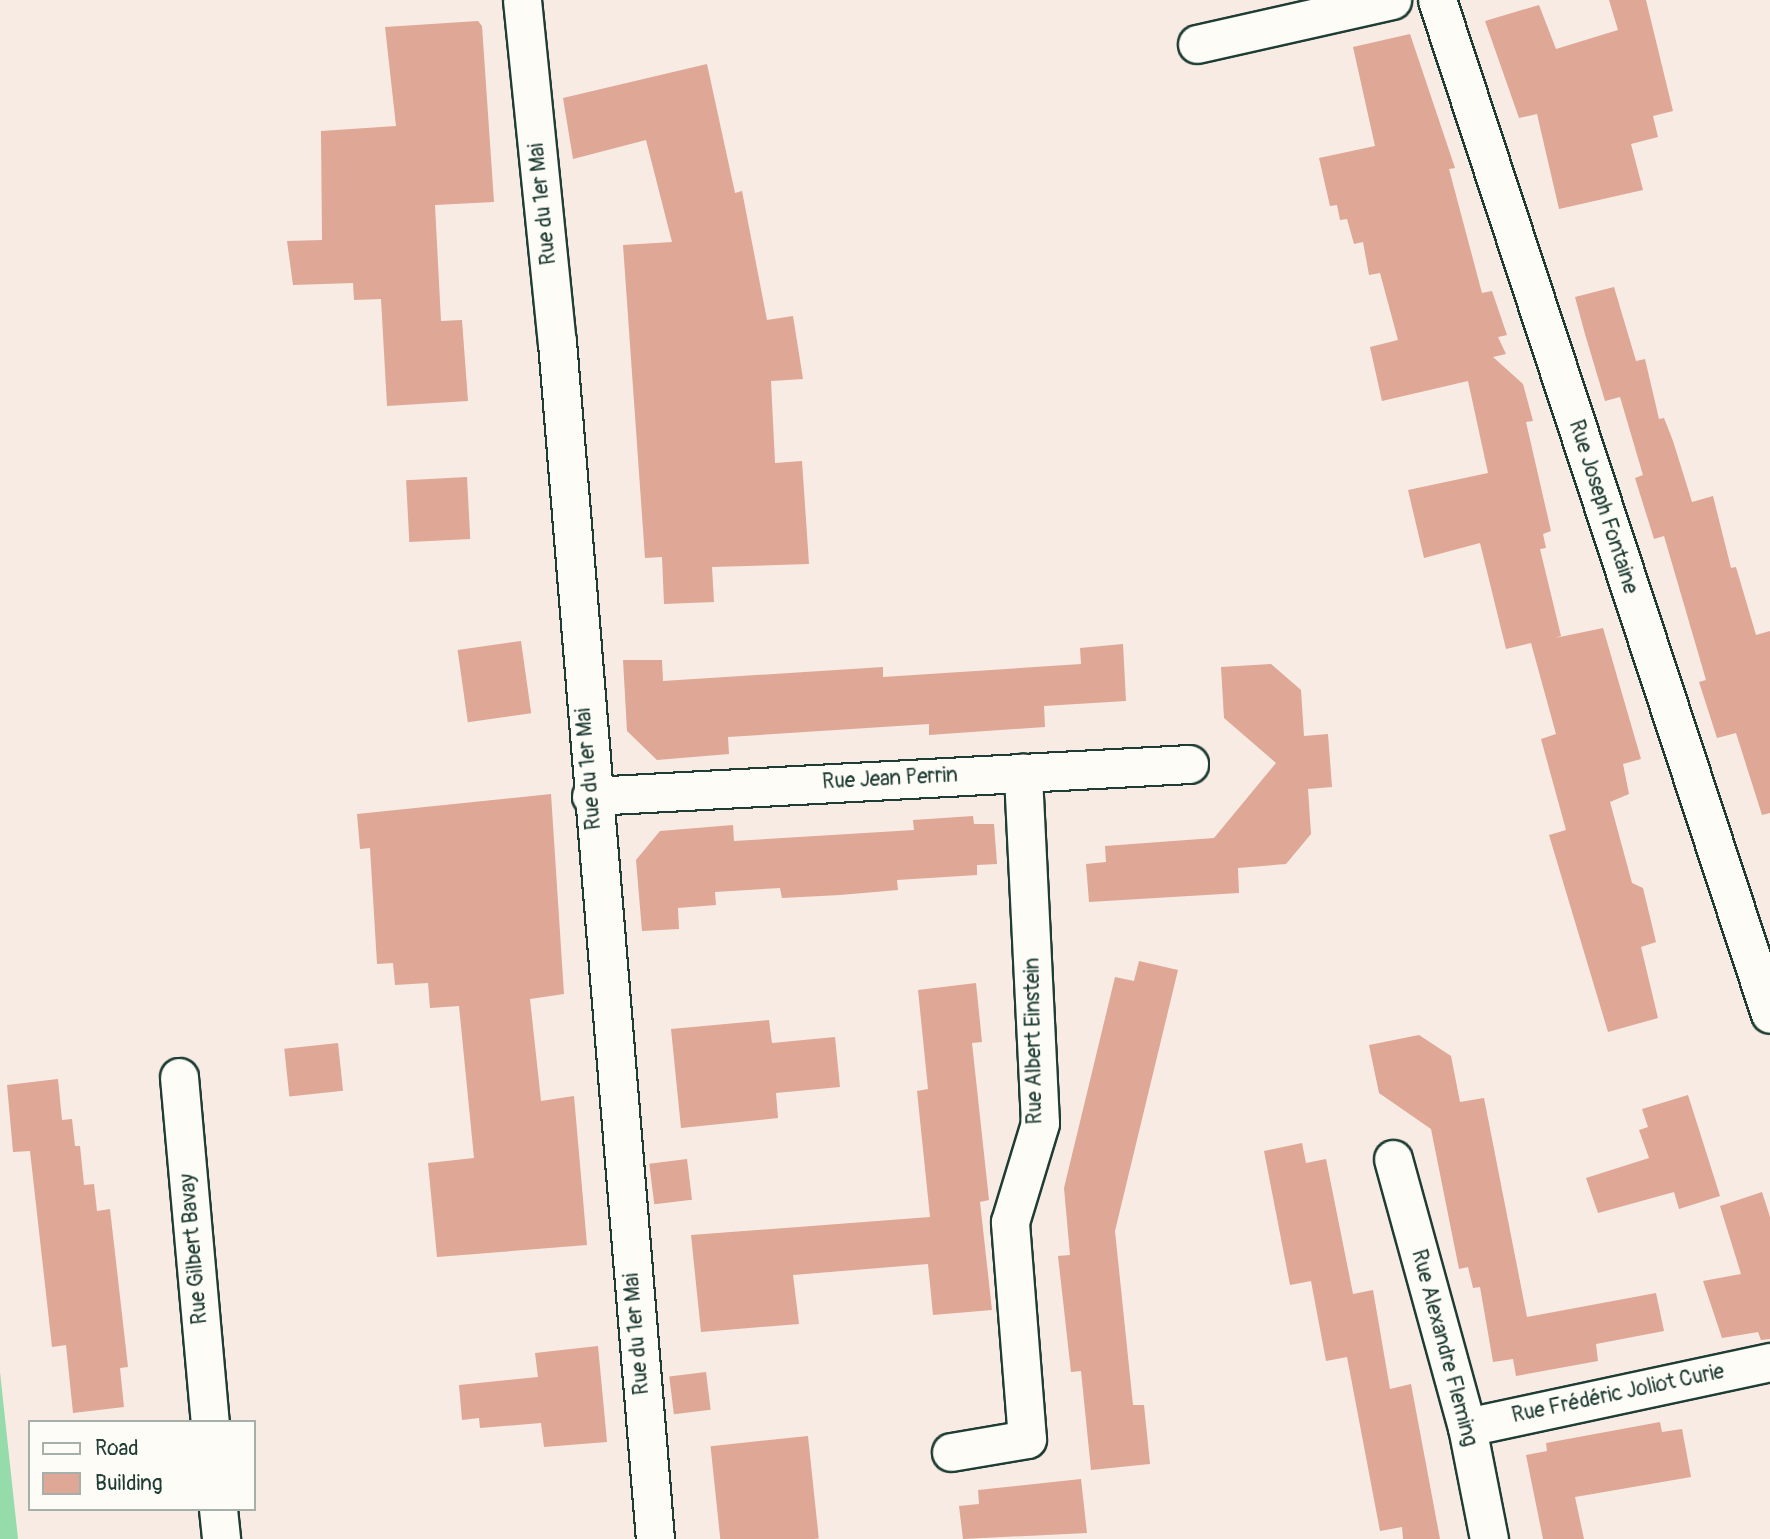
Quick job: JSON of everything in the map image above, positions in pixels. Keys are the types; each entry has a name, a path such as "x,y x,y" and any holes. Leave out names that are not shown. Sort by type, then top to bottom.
{"street":[{"name":"Rue du 1er Mai","path":"522,0 556,342 591,796 655,1539"},
{"path":"1197,44 1392,0"},
{"name":"Rue Joseph Fontaine","path":"1437,0 1770,1014"},
{"name":"Rue Jean Perrin","path":"591,796 1189,764"},
{"name":"Rue Albert Einstein","path":"951,1452 1027,1439 1010,1222 1040,1123 1023,772"},
{"name":"Rue Gilbert Bavay","path":"179,1077 210,1420"},
{"name":"Rue Alexandre Fleming","path":"1393,1159 1466,1427 1489,1539"},
{"name":"Rue Frédéric Joliot Curie","path":"1466,1427 1770,1362"},
{"path":"218,1511 221,1539"}],"green space":[{"path":"0,1372 18,1539 0,1539"}],"building":[{"path":"1609,0 1646,0 1673,111 1653,116 1658,137 1631,144 1643,190 1559,209 1537,114 1519,118 1485,21 1539,5 1556,49 1618,30"},
{"path":"478,21 482,26 494,202 435,205 441,321 462,320 468,401 387,406 381,299 354,300 353,283 293,285 287,241 322,240 321,131 396,126 385,27"},
{"path":"1410,34 1455,168 1449,169 1482,293 1492,291 1507,335 1498,337 1506,354 1493,357 1523,384 1533,421 1526,422 1551,531 1543,534 1546,548 1540,549 1561,636 1555,638 1603,628 1641,759 1623,764 1629,794 1610,802 1632,883 1643,888 1656,942 1641,947 1658,1018 1608,1032 1549,835 1566,830 1541,739 1556,734 1531,643 1506,649 1480,543 1424,558 1408,490 1488,473 1468,381 1382,401 1370,347 1398,340 1380,273 1369,275 1363,242 1354,244 1347,219 1340,220 1337,205 1330,206 1319,158 1375,146 1353,47"},
{"path":"707,64 735,193 742,191 767,320 793,316 803,379 771,381 775,463 802,461 809,564 712,567 714,602 664,604 662,557 645,558 623,245 672,242 646,140 573,159 563,98"},
{"path":"1614,287 1636,361 1645,359 1659,419 1664,418 1692,502 1713,496 1731,568 1736,567 1756,635 1770,631 1770,813 1762,815 1736,733 1717,738 1699,682 1706,680 1664,536 1654,539 1635,478 1643,475 1620,397 1605,401 1585,334 1575,297"},
{"path":"467,477 470,539 409,542 406,480"},
{"path":"521,641 531,713 468,722 458,650"},
{"path":"1123,644 1126,701 1044,706 1045,727 929,735 929,724 728,737 729,754 657,760 627,731 623,660 662,660 663,681 883,667 883,677 1081,664 1080,648"},
{"path":"1271,664 1301,690 1304,736 1328,734 1332,787 1308,789 1311,834 1286,864 1238,868 1239,893 1089,902 1086,864 1106,862 1105,846 1214,838 1276,763 1224,718 1221,667"},
{"path":"551,794 564,994 530,999 541,1101 574,1096 587,1245 437,1257 428,1163 474,1158 459,1006 430,1008 428,983 395,985 393,963 377,964 370,848 360,849 357,814"},
{"path":"973,816 974,824 994,824 997,864 977,865 977,875 897,880 898,890 840,895 782,898 780,888 715,892 716,905 678,908 679,929 642,931 636,860 660,831 733,825 734,841 914,830 913,820"},
{"path":"1139,961 1178,970 1115,1231 1133,1405 1144,1405 1150,1464 1091,1470 1081,1371 1071,1372 1058,1256 1070,1255 1064,1188 1115,977 1134,981"},
{"path":"976,983 982,1042 972,1043 989,1200 980,1202 992,1310 933,1315 928,1264 793,1275 799,1324 701,1332 691,1235 930,1217 917,1091 928,1089 918,990"},
{"path":"769,1020 772,1043 835,1037 840,1087 776,1093 778,1118 681,1128 671,1029"},
{"path":"1419,1035 1451,1056 1460,1102 1484,1098 1527,1317 1656,1293 1664,1331 1596,1344 1598,1361 1516,1376 1513,1359 1493,1362 1480,1287 1473,1288 1468,1267 1459,1269 1431,1129 1379,1093 1369,1045"},
{"path":"338,1043 343,1091 289,1096 284,1049"},
{"path":"58,1079 62,1120 72,1119 75,1146 80,1146 84,1185 94,1184 97,1211 110,1209 128,1367 120,1368 124,1407 73,1413 66,1345 52,1347 30,1151 13,1152 7,1085"},
{"path":"1688,1095 1720,1196 1679,1209 1674,1192 1598,1213 1586,1178 1649,1158 1639,1130 1648,1127 1642,1109"},
{"path":"1302,1143 1306,1163 1326,1159 1353,1294 1373,1290 1390,1389 1411,1384 1440,1539 1403,1539 1402,1527 1380,1531 1347,1357 1326,1361 1311,1281 1290,1285 1264,1151"},
{"path":"687,1159 692,1200 654,1204 649,1164"},
{"path":"1762,1192 1770,1217 1770,1339 1761,1340 1758,1332 1722,1338 1703,1281 1741,1274 1720,1206"},
{"path":"598,1346 607,1442 544,1447 541,1423 480,1428 479,1418 462,1420 459,1385 538,1377 535,1353"},
{"path":"706,1372 711,1410 674,1414 669,1377"},
{"path":"1660,1422 1662,1432 1682,1429 1691,1477 1575,1497 1584,1539 1543,1539 1526,1455 1547,1451 1546,1443"},
{"path":"808,1436 819,1538 720,1539 711,1446"},
{"path":"1081,1479 1087,1533 963,1539 959,1506 979,1504 978,1490"}]}
